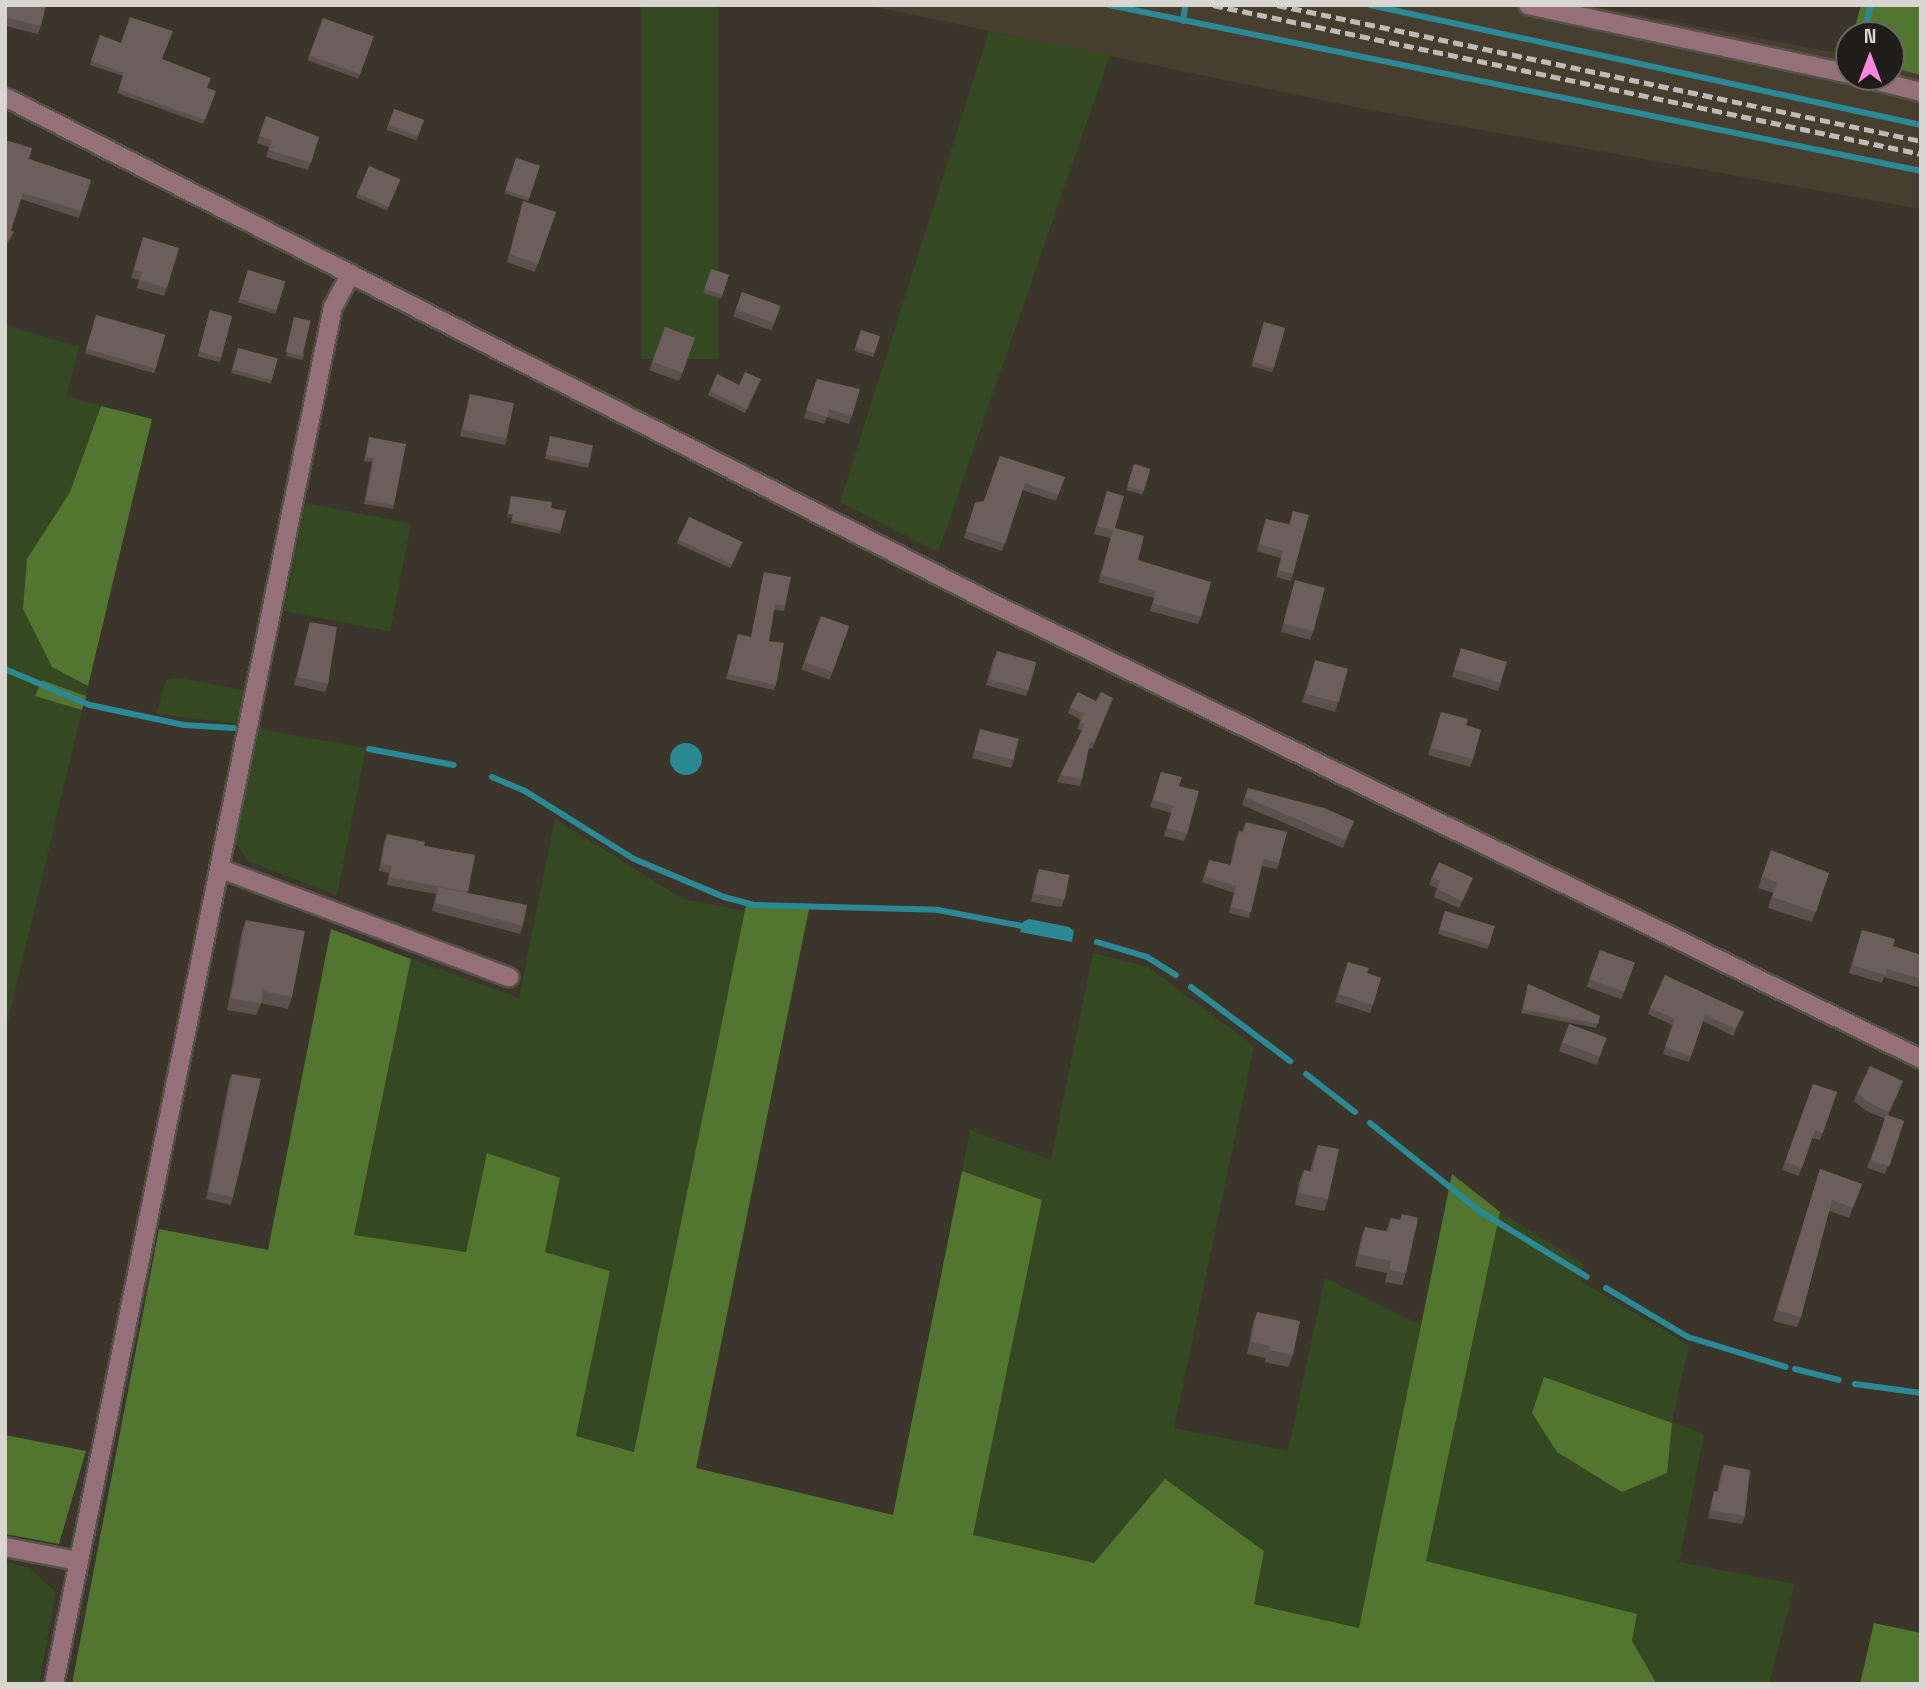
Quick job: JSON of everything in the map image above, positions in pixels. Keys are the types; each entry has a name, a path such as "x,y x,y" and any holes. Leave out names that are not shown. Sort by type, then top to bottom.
{"street":[{"path":"1528,5 1835,71"},
{"path":"5,97 992,603 1921,1059"},
{"path":"54,1684 333,307 351,273"},
{"path":"221,869 509,976"},
{"path":"5,1547 78,1561"}],"shaded area":[{"path":"866,5 1588,5 1835,53 1835,91 1905,91 1905,71 1921,75 1921,209 1360,108"}],"green space":[{"path":"641,5 718,5 718,359 641,359"},
{"path":"1861,5 1921,5 1921,75 1905,71 1905,21 1857,21"},
{"path":"989,31 1110,55 938,552 840,502"},
{"path":"5,325 79,347 66,396 101,406 70,492 27,559 52,667 88,686 86,696 42,680 35,695 82,710 5,1033"},
{"path":"101,406 152,419 88,686 52,667 23,609 27,559 70,492"},
{"path":"305,503 411,524 390,632 284,611"},
{"path":"179,678 248,691 241,724 156,714 166,680"},
{"path":"42,680 86,696 82,710 35,696"},
{"path":"258,729 366,748 337,895 248,861 235,842"},
{"path":"555,819 683,899 745,911 635,1452 576,1436 610,1271 545,1252 487,1154 466,1252 354,1236 411,959 519,998"},
{"path":"746,905 809,909 696,1468 893,1515 962,1171 1042,1200 973,1535 1094,1563 1165,1479 1264,1551 1254,1604 1359,1628 1452,1174 1500,1212 1426,1561 1637,1614 1632,1641 1657,1684 72,1684 159,1229 268,1250 331,929 411,959 354,1235 466,1252 487,1153 560,1178 545,1252 610,1271 576,1436 634,1452"},
{"path":"1093,953 1148,967 1254,1046 1174,1428 1288,1451 1325,1278 1421,1325 1359,1629 973,1535 1042,1200 962,1171 970,1130 1051,1160"},
{"path":"1500,1212 1584,1264 1581,1281 1689,1345 1672,1422 1704,1434 1679,1562 1795,1584 1769,1684 1657,1684 1632,1641 1636,1614 1426,1561"},
{"path":"1544,1377 1672,1423 1667,1473 1622,1492 1557,1452 1532,1413"},
{"path":"5,1435 86,1451 59,1544 5,1534"},
{"path":"5,1562 29,1567 56,1592 39,1684 5,1684"},
{"path":"1874,1623 1921,1633 1921,1684 1860,1684"}],"water":[{"path":"686,743 697,748 702,759 697,770 686,775 675,770 670,759 675,748"},
{"path":"1029,919 1069,927 1074,931 1072,942 1020,932 1023,922"}],"building":[{"path":"5,5 46,5 41,26 5,17"},
{"path":"130,17 173,31 162,59 211,78 207,88 216,91 205,120 119,89 124,73 91,61 100,35 121,43"},
{"path":"323,18 374,36 360,74 309,56"},
{"path":"394,109 424,120 418,136 388,125"},
{"path":"266,116 319,137 311,163 269,150 272,140 259,136"},
{"path":"5,140 32,148 29,159 91,180 81,211 23,193 11,230 14,232 5,242"},
{"path":"516,158 540,166 529,198 505,190"},
{"path":"369,166 400,179 389,207 357,194"},
{"path":"523,201 556,212 538,264 510,254"},
{"path":"143,237 179,248 167,288 140,280 142,272 134,270"},
{"path":"711,269 729,275 723,295 705,289"},
{"path":"248,270 285,281 277,310 239,299"},
{"path":"742,292 781,306 774,323 736,309"},
{"path":"210,310 232,316 221,357 199,352"},
{"path":"96,315 165,335 156,368 86,349"},
{"path":"294,317 311,321 302,356 286,352"},
{"path":"1264,322 1285,328 1274,367 1253,361"},
{"path":"665,327 695,338 682,373 652,362"},
{"path":"861,330 880,336 874,353 855,347"},
{"path":"238,348 278,359 272,380 232,369"},
{"path":"745,372 761,379 747,409 710,391 717,374 739,385"},
{"path":"817,379 860,389 852,416 829,409 827,417 806,410"},
{"path":"470,394 514,403 507,439 463,429"},
{"path":"550,436 593,445 589,464 546,455"},
{"path":"369,437 406,444 394,505 366,500 374,458 366,457"},
{"path":"1000,456 1065,477 1058,495 1025,483 1005,544 966,531 975,503 984,501"},
{"path":"1134,464 1150,469 1144,491 1127,486"},
{"path":"1107,491 1124,496 1115,528 1144,536 1138,560 1211,582 1201,617 1153,603 1156,591 1101,575 1113,530 1097,526"},
{"path":"511,496 552,502 551,508 566,511 561,530 512,520 513,514 508,514"},
{"path":"1293,511 1309,515 1293,574 1278,570 1283,551 1259,544 1266,519 1290,525"},
{"path":"689,517 742,542 732,565 678,540"},
{"path":"764,572 791,577 785,606 775,604 769,641 784,643 776,685 728,674 738,634 751,637"},
{"path":"1295,580 1325,588 1313,631 1283,623"},
{"path":"821,616 849,626 832,672 804,662"},
{"path":"310,622 337,627 328,684 297,677"},
{"path":"1461,648 1507,662 1500,683 1455,669"},
{"path":"997,651 1036,662 1028,690 989,679"},
{"path":"1315,660 1348,669 1339,703 1306,694"},
{"path":"1078,692 1096,701 1101,692 1113,698 1094,743 1090,741 1082,779 1060,775 1085,724 1080,722 1084,714 1070,707"},
{"path":"1441,712 1468,719 1466,725 1481,730 1473,759 1431,748"},
{"path":"980,729 1019,739 1013,760 975,750"},
{"path":"1161,772 1182,777 1179,786 1199,791 1187,834 1167,828 1173,806 1153,800"},
{"path":"1248,788 1324,808 1354,821 1345,840 1245,797"},
{"path":"1246,822 1287,832 1279,863 1263,859 1251,912 1231,907 1236,886 1205,876 1209,860 1231,865 1239,831 1243,833"},
{"path":"387,834 425,842 424,846 475,855 468,892 389,877 392,866 381,863"},
{"path":"1771,850 1829,873 1816,912 1772,897 1777,882 1762,877"},
{"path":"1439,862 1473,878 1462,901 1437,889 1440,881 1432,877"},
{"path":"1039,869 1069,875 1065,899 1034,894"},
{"path":"439,887 527,905 523,926 435,903"},
{"path":"1445,911 1495,926 1489,944 1439,929"},
{"path":"246,920 305,931 292,997 263,991 261,1004 231,998"},
{"path":"1862,930 1895,939 1893,946 1921,955 1921,979 1887,969 1885,975 1852,965"},
{"path":"1600,950 1635,963 1624,992 1589,979"},
{"path":"1348,962 1369,968 1367,973 1381,978 1373,1005 1338,994"},
{"path":"1665,975 1744,1012 1735,1029 1705,1015 1691,1056 1665,1047 1675,1019 1650,1008"},
{"path":"1528,984 1600,1016 1598,1024 1523,1009"},
{"path":"1569,1024 1607,1038 1600,1056 1562,1043"},
{"path":"1870,1066 1903,1081 1889,1112 1868,1102 1857,1093"},
{"path":"232,1074 261,1079 233,1197 209,1192"},
{"path":"1813,1084 1837,1092 1823,1133 1815,1130 1802,1168 1785,1162"},
{"path":"1886,1115 1904,1121 1889,1167 1871,1161"},
{"path":"1318,1145 1339,1149 1328,1199 1299,1193 1304,1170 1312,1172"},
{"path":"1820,1169 1862,1184 1853,1208 1832,1200 1801,1317 1777,1310"},
{"path":"1402,1214 1418,1218 1406,1273 1389,1270 1391,1261 1359,1254 1365,1227 1388,1232 1391,1218 1401,1220"},
{"path":"1257,1312 1300,1321 1293,1355 1269,1350 1270,1346 1251,1342"},
{"path":"1724,1465 1750,1470 1745,1516 1711,1510 1714,1491 1718,1492"}],"waterway":[{"path":"1109,5 1921,171"},
{"path":"1370,5 1921,125"},
{"path":"1867,21 1871,5"},
{"path":"1183,21 1185,7"},
{"path":"5,669 90,705 184,725 234,728"},
{"path":"369,749 454,765"},
{"path":"492,777 525,791 634,859 724,897 753,905 938,910 1027,927"},
{"path":"1097,942 1147,957 1176,975"},
{"path":"1191,987 1290,1061"},
{"path":"1306,1074 1355,1112"},
{"path":"1370,1123 1481,1212 1587,1277"},
{"path":"1606,1288 1688,1337 1786,1367"},
{"path":"1795,1369 1839,1380"},
{"path":"1855,1384 1921,1393"}],"railway":[{"path":"1213,5 1921,154"},
{"path":"1277,5 1921,141"}]}
